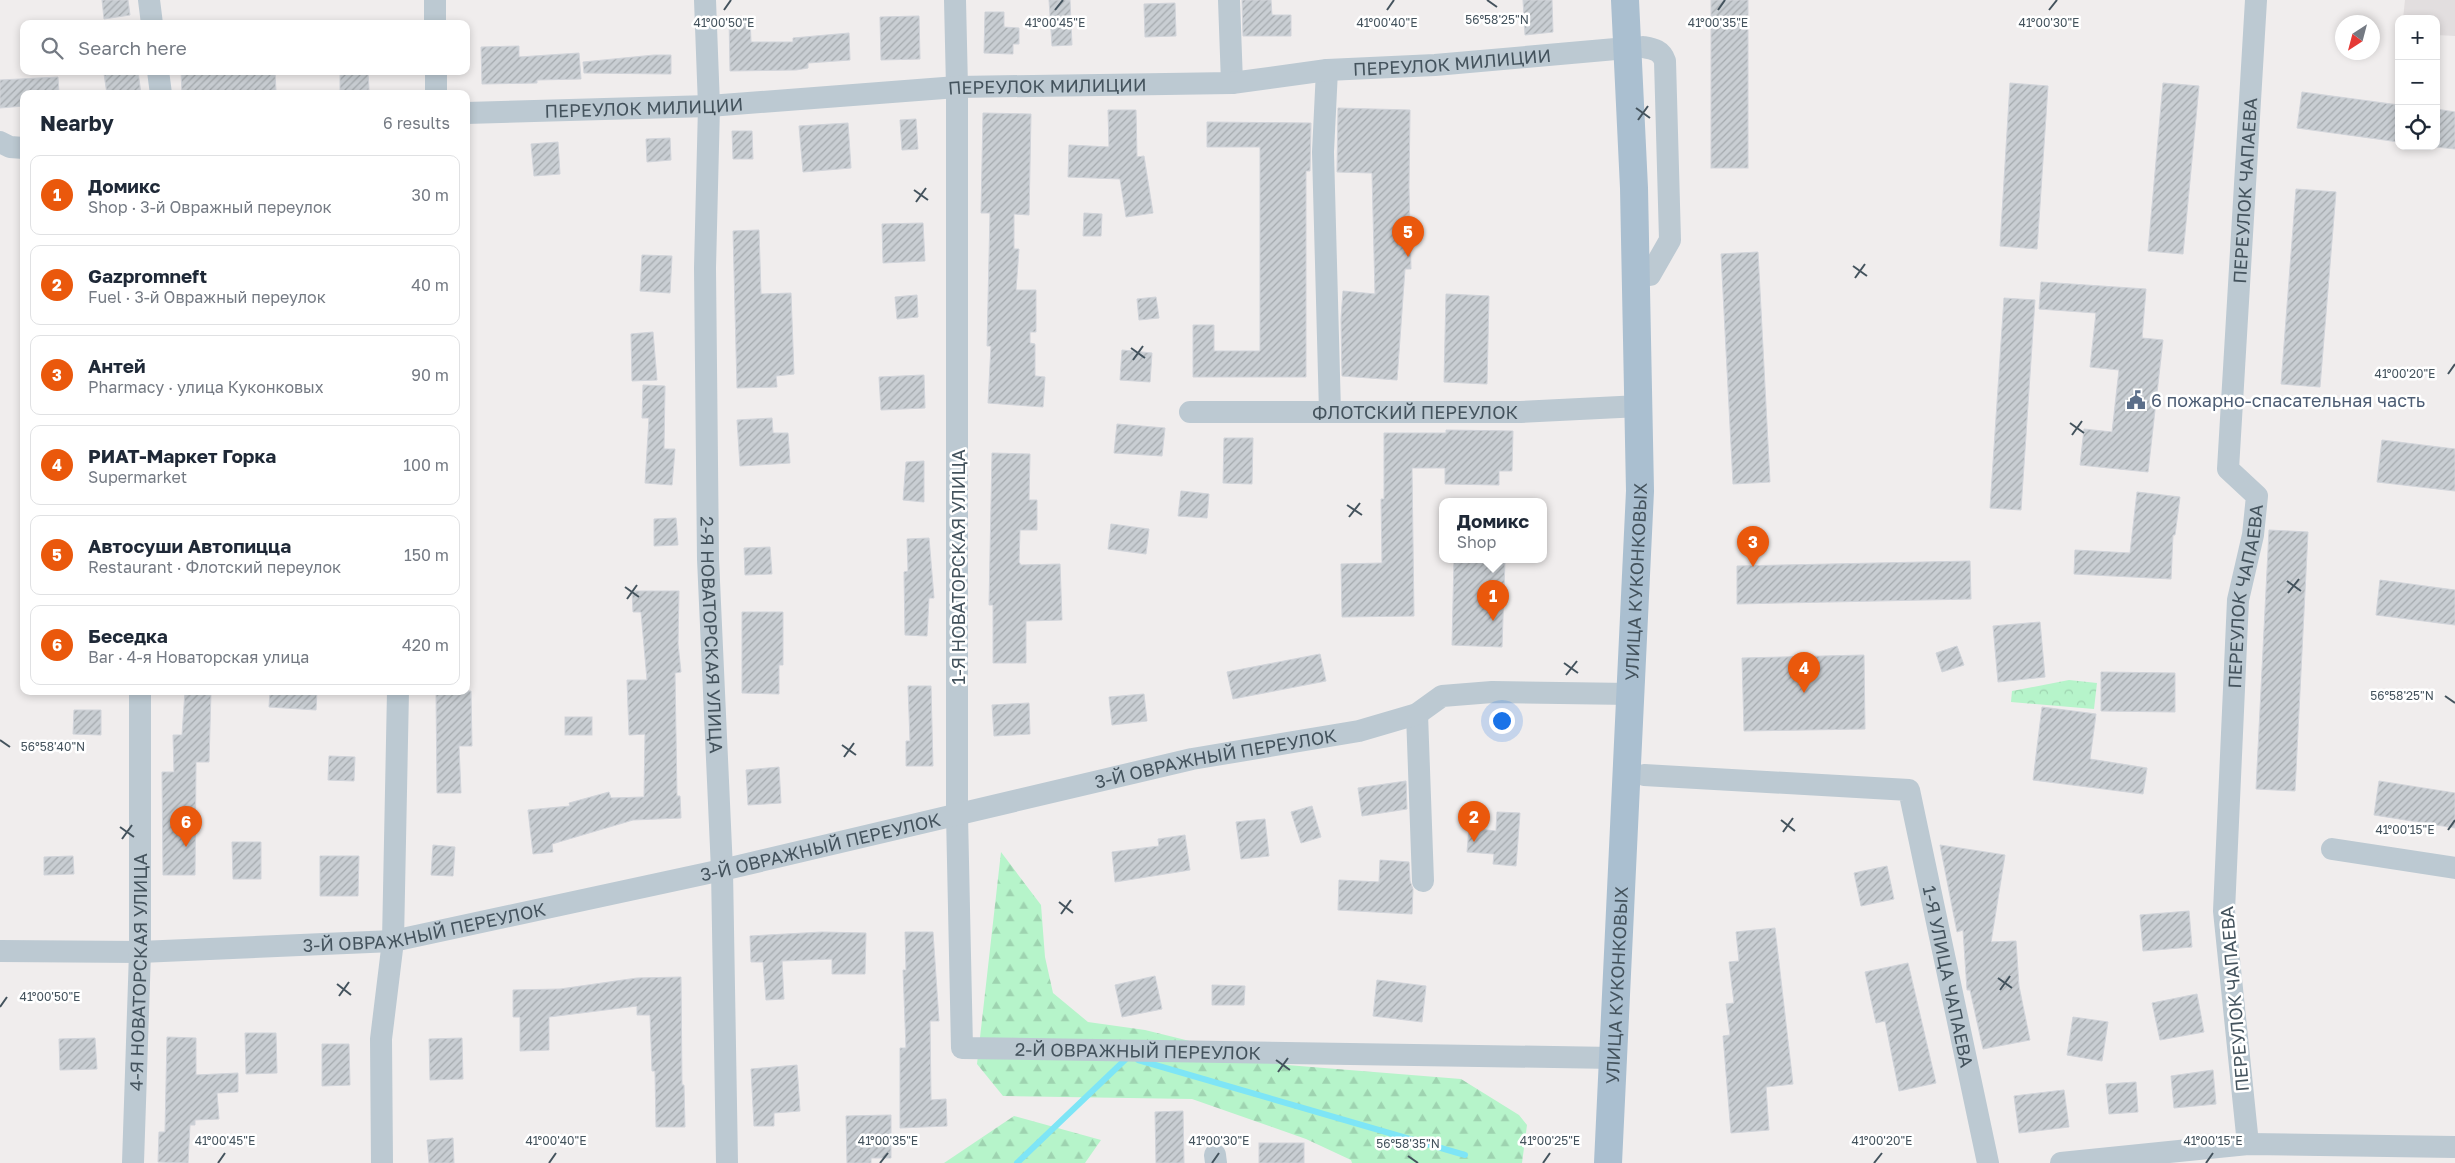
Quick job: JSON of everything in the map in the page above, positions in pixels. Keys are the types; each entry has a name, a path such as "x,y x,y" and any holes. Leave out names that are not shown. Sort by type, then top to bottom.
{"main road":[{"name":"УЛИЦА КУКОНКОВЫХ","path":"1625,0 1635,48 1650,275 1652,611 1626,1163"},
{"name":"УЛИЦА КУКОНКОВЫХ","path":"1608,1163 1632,694 1640,491 1635,48 1641,0"}],"street":[{"path":"148,0 151,20"},
{"path":"435,0 436,20"},
{"name":"2-Я НОВАТОРСКАЯ УЛИЦА","path":"705,0 709,106 705,268 708,559 722,870 727,1163"},
{"name":"1-Я НОВАТОРСКАЯ УЛИЦА","path":"955,0 957,87 957,815 962,1048"},
{"path":"1229,0 1232,83"},
{"name":"ПЕРЕУЛОК ЧАПАЕВА","path":"2248,1144 2224,911 2238,600 2254,535 2256,496 2228,469 2256,0"},
{"name":"ПЕРЕУЛОК МИЛИЦИИ","path":"470,113 709,106 957,87 1232,83 1327,70 1436,66 1635,48"},
{"path":"1327,70 1322,152 1330,412"},
{"path":"158,75 160,90"},
{"path":"436,75 436,90"},
{"path":"0,142 10,147 20,148"},
{"name":"ФЛОТСКИЙ ПЕРЕУЛОК","path":"1190,412 1521,412 1640,406"},
{"name":"3-Й ОВРАЖНЫЙ ПЕРЕУЛОК","path":"0,951 140,952 393,941 722,870 1192,760 1359,731 1417,714 1442,696 1492,692 1632,694"},
{"name":"4-Я НОВАТОРСКАЯ УЛИЦА","path":"133,1163 140,952 140,695"},
{"path":"382,1163 381,1038 393,941 398,695"},
{"path":"1417,714 1423,880"},
{"name":"1-Я УЛИЦА ЧАПАЕВА","path":"1644,775 1909,790 1988,1163"},
{"path":"2332,849 2455,868"},
{"name":"2-Й ОВРАЖНЫЙ ПЕРЕУЛОК","path":"962,1048 1614,1058"},
{"path":"2061,1163 2248,1144 2284,1154 2455,1147"}],"shaded area":[{"path":"2405,0 2455,0 2455,36 2440,35 2440,15 2403,15"}],"green space":[{"path":"2069,680 2097,683 2094,709 2011,702 2012,691"},
{"path":"1001,852 1041,905 1045,957 1053,993 1088,1022 1145,1030 1287,1065 1461,1079 1519,1115 1527,1125 1522,1163 1352,1163 1351,1160 1306,1139 1192,1099 1003,1096 977,1064"},
{"path":"1014,1116 1101,1140 1085,1163 944,1163"}],"building":[{"path":"102,0 128,0 130,15 104,19"},
{"path":"1049,0 1070,0 1072,45 1052,46"},
{"path":"1242,0 1271,0 1272,15 1291,15 1291,36 1243,36"},
{"path":"1523,0 1552,0 1553,32 1525,35"},
{"path":"1711,0 1748,0 1748,168 1711,168"},
{"path":"1175,3 1176,36 1145,37 1144,4"},
{"path":"985,12 1004,12 1004,27 1019,28 1019,44 1013,44 1013,54 984,53"},
{"path":"919,16 920,59 881,60 880,17"},
{"path":"729,17 750,17 751,42 793,42 793,38 849,33 850,60 808,63 808,68 796,70 730,71"},
{"path":"519,46 519,57 579,53 581,79 537,80 537,83 482,84 481,47"},
{"path":"671,55 671,74 584,73 583,62"},
{"path":"104,75 139,75 140,90 106,90"},
{"path":"181,75 275,75 276,90 182,90"},
{"path":"340,75 368,75 369,90 340,90"},
{"path":"58,77 59,90 20,90 20,106 0,108 0,80"},
{"path":"2010,83 2048,86 2037,249 2000,246"},
{"path":"2163,83 2199,86 2183,254 2148,251"},
{"path":"2302,92 2395,104 2395,141 2297,128"},
{"path":"1338,108 1410,110 1411,269 1405,269 1397,380 1342,376 1341,319 1343,291 1375,294 1372,173 1337,172"},
{"path":"1108,110 1136,110 1137,157 1144,156 1153,213 1126,217 1120,179 1068,177 1069,145 1109,147"},
{"path":"2440,110 2455,112 2455,149 2440,147"},
{"path":"983,113 1031,114 1029,215 1014,214 1014,249 1019,249 1016,290 1036,290 1036,332 1030,332 1030,343 1035,344 1035,376 1045,377 1043,407 988,403 991,346 987,346 990,213 981,213"},
{"path":"916,119 918,149 902,150 900,120"},
{"path":"1207,122 1311,123 1310,171 1306,171 1306,377 1193,377 1193,325 1214,325 1214,351 1260,351 1260,147 1207,147"},
{"path":"848,123 851,168 803,172 799,126"},
{"path":"732,131 752,131 753,159 733,159"},
{"path":"670,138 671,160 647,162 646,139"},
{"path":"558,142 560,174 534,176 531,144"},
{"path":"2296,189 2336,192 2320,387 2281,384"},
{"path":"1084,213 1102,214 1101,236 1083,236"},
{"path":"923,223 925,261 883,263 882,224"},
{"path":"759,230 761,294 791,293 794,374 776,376 777,387 737,388 733,231"},
{"path":"1758,252 1770,482 1733,484 1721,254"},
{"path":"642,255 672,256 670,293 640,291"},
{"name":"6 пожарно-спасательная часть","path":"2041,282 2146,289 2142,338 2163,340 2148,472 2080,465 2084,429 2112,432 2119,370 2090,367 2096,313 2039,309"},
{"path":"1446,294 1489,296 1487,384 1444,382"},
{"path":"917,295 918,317 897,319 895,297"},
{"path":"1156,297 1159,318 1139,320 1137,299"},
{"path":"2004,298 2035,300 2021,510 1990,508"},
{"path":"653,332 657,380 632,381 631,334"},
{"path":"1122,350 1152,353 1150,382 1120,380"},
{"path":"924,375 925,408 881,410 879,377"},
{"path":"643,385 665,386 664,449 675,449 672,485 645,483 649,418 642,418"},
{"path":"772,418 773,433 788,433 790,463 740,466 737,420"},
{"path":"1117,424 1165,428 1162,456 1114,453"},
{"path":"1446,430 1513,431 1512,471 1499,471 1499,485 1445,484 1445,468 1412,468 1414,616 1342,617 1341,564 1382,563 1381,499 1384,499 1384,433 1446,433"},
{"path":"1224,438 1253,438 1252,484 1223,483"},
{"path":"2382,440 2455,449 2455,491 2377,482"},
{"path":"992,453 1030,454 1029,500 1037,500 1037,530 1020,530 1019,562 1021,565 1060,564 1062,620 1026,621 1026,663 993,663 993,605 989,605"},
{"path":"924,461 924,502 903,500 906,462"},
{"path":"1181,491 1209,494 1207,518 1178,516"},
{"path":"2137,492 2180,497 2175,535 2173,535 2171,579 2074,574 2075,550 2130,553"},
{"path":"676,518 678,545 654,546 654,519"},
{"path":"1111,524 1149,529 1146,554 1108,549"},
{"path":"2269,530 2308,532 2295,791 2256,789"},
{"path":"929,538 934,598 929,598 927,636 905,635 904,572 908,571 907,539"},
{"path":"770,547 772,574 745,575 744,548"},
{"path":"1970,561 1971,599 1737,604 1737,566"},
{"path":"1454,563 1505,563 1502,647 1452,645"},
{"path":"2380,580 2455,590 2455,625 2376,615"},
{"path":"632,591 679,591 678,644 681,672 675,673 677,796 680,796 681,818 633,820 552,844 553,852 533,854 528,810 570,806 569,803 609,792 611,798 644,797 645,734 629,735 627,680 647,680 641,612 633,612"},
{"path":"742,612 783,612 783,665 779,665 779,694 742,693"},
{"path":"2040,622 2045,677 1998,682 1993,626"},
{"path":"1957,646 1964,665 1942,672 1936,653"},
{"path":"1320,654 1326,681 1233,699 1227,672"},
{"path":"1864,655 1865,729 1744,731 1742,658"},
{"path":"2101,672 2175,673 2175,712 2101,711"},
{"path":"908,686 931,686 933,766 906,766 906,741 910,741"},
{"path":"471,691 472,746 459,746 461,793 437,793 436,695 470,695"},
{"path":"1144,694 1147,721 1112,725 1109,697"},
{"path":"185,695 211,695 209,762 196,762 195,875 163,875 162,772 174,772 173,735 182,735"},
{"path":"270,695 317,695 316,710 269,707"},
{"path":"1029,703 1030,734 994,736 992,705"},
{"path":"2042,707 2096,714 2090,759 2147,768 2143,794 2033,780"},
{"path":"74,710 101,710 101,735 73,734"},
{"path":"565,717 592,717 592,735 565,735"},
{"path":"329,756 355,757 354,781 328,780"},
{"path":"779,767 781,803 748,805 746,770"},
{"path":"1406,781 1407,809 1362,816 1358,788"},
{"path":"2379,781 2455,793 2455,828 2374,815"},
{"path":"1312,806 1321,837 1301,843 1291,812"},
{"path":"1497,812 1520,813 1516,866 1493,864 1494,854 1467,852 1469,828 1496,831"},
{"path":"1265,819 1269,856 1241,859 1236,822"},
{"path":"1185,835 1190,870 1115,882 1112,852 1159,846 1158,839"},
{"path":"232,842 261,842 261,879 233,879"},
{"path":"433,845 455,847 453,876 431,875"},
{"path":"1940,845 2005,855 1991,942 2016,941 2019,986 2030,1040 1983,1049 1970,990 1967,990 1963,930 1957,932"},
{"path":"73,856 74,874 44,875 44,857"},
{"path":"320,856 359,856 358,896 320,896"},
{"path":"1380,860 1409,862 1410,881 1413,889 1412,914 1338,910 1339,880 1379,882"},
{"path":"1887,866 1894,899 1861,906 1854,873"},
{"path":"2189,911 2192,947 2143,951 2140,915"},
{"path":"1775,928 1793,1084 1766,1087 1769,1130 1731,1133 1723,1036 1730,1035 1726,1004 1734,1003 1729,962 1739,961 1736,932"},
{"path":"822,932 866,933 865,974 832,974 832,959 782,961 784,999 766,1000 763,962 751,962 750,936"},
{"path":"905,932 933,932 939,1021 930,1021 931,1100 946,1099 947,1126 900,1128 900,1048 906,1048 903,970 906,970"},
{"path":"1908,963 1936,1083 1899,1091 1885,1021 1876,1023 1865,972"},
{"path":"1155,976 1162,1009 1122,1017 1115,985"},
{"path":"681,977 682,1085 684,1085 685,1127 656,1127 655,1071 652,1071 650,1015 637,1015 637,1006 549,1017 549,1050 520,1051 520,1017 513,1017 513,990 560,989 637,978"},
{"path":"1377,980 1426,986 1422,1022 1373,1016"},
{"path":"1212,985 1245,986 1244,1005 1212,1005"},
{"path":"2197,994 2204,1032 2160,1040 2152,1003"},
{"path":"2073,1017 2108,1022 2102,1061 2067,1055"},
{"path":"245,1033 276,1033 277,1073 246,1074"},
{"path":"167,1037 196,1038 196,1075 238,1073 238,1092 217,1093 219,1119 195,1120 195,1125 190,1125 188,1163 158,1162 159,1132 165,1132"},
{"path":"95,1038 97,1069 60,1070 59,1039"},
{"path":"462,1038 463,1079 430,1080 429,1039"},
{"path":"322,1044 349,1044 350,1085 322,1086"},
{"path":"797,1065 800,1111 774,1113 774,1126 754,1126 751,1069"},
{"path":"2213,1070 2216,1104 2174,1108 2171,1076"},
{"path":"2136,1082 2138,1112 2109,1114 2106,1084"},
{"path":"2064,1090 2069,1127 2019,1133 2014,1096"},
{"path":"1183,1111 1184,1163 1156,1163 1155,1112"},
{"path":"891,1115 891,1158 871,1158 871,1163 847,1163 846,1116"},
{"path":"453,1138 454,1163 429,1163 427,1140"},
{"path":"1259,1143 1304,1143 1304,1163 1259,1163"}],"waterway":[{"path":"1017,1163 1128,1057"},
{"path":"1138,1060 1465,1155"}],"place":[{"name":"Автосуши Автопицца","path":"1408,257"},
{"name":"6 пожарно-спасательная часть","path":"2136,400"},
{"name":"Антей","path":"1753,567"},
{"name":"Домикс","path":"1493,621"},
{"name":"РИАТ-Маркет Горка","path":"1804,693"},
{"name":"Gazpromneft","path":"1474,842"},
{"name":"Беседка","path":"186,847"}]}
